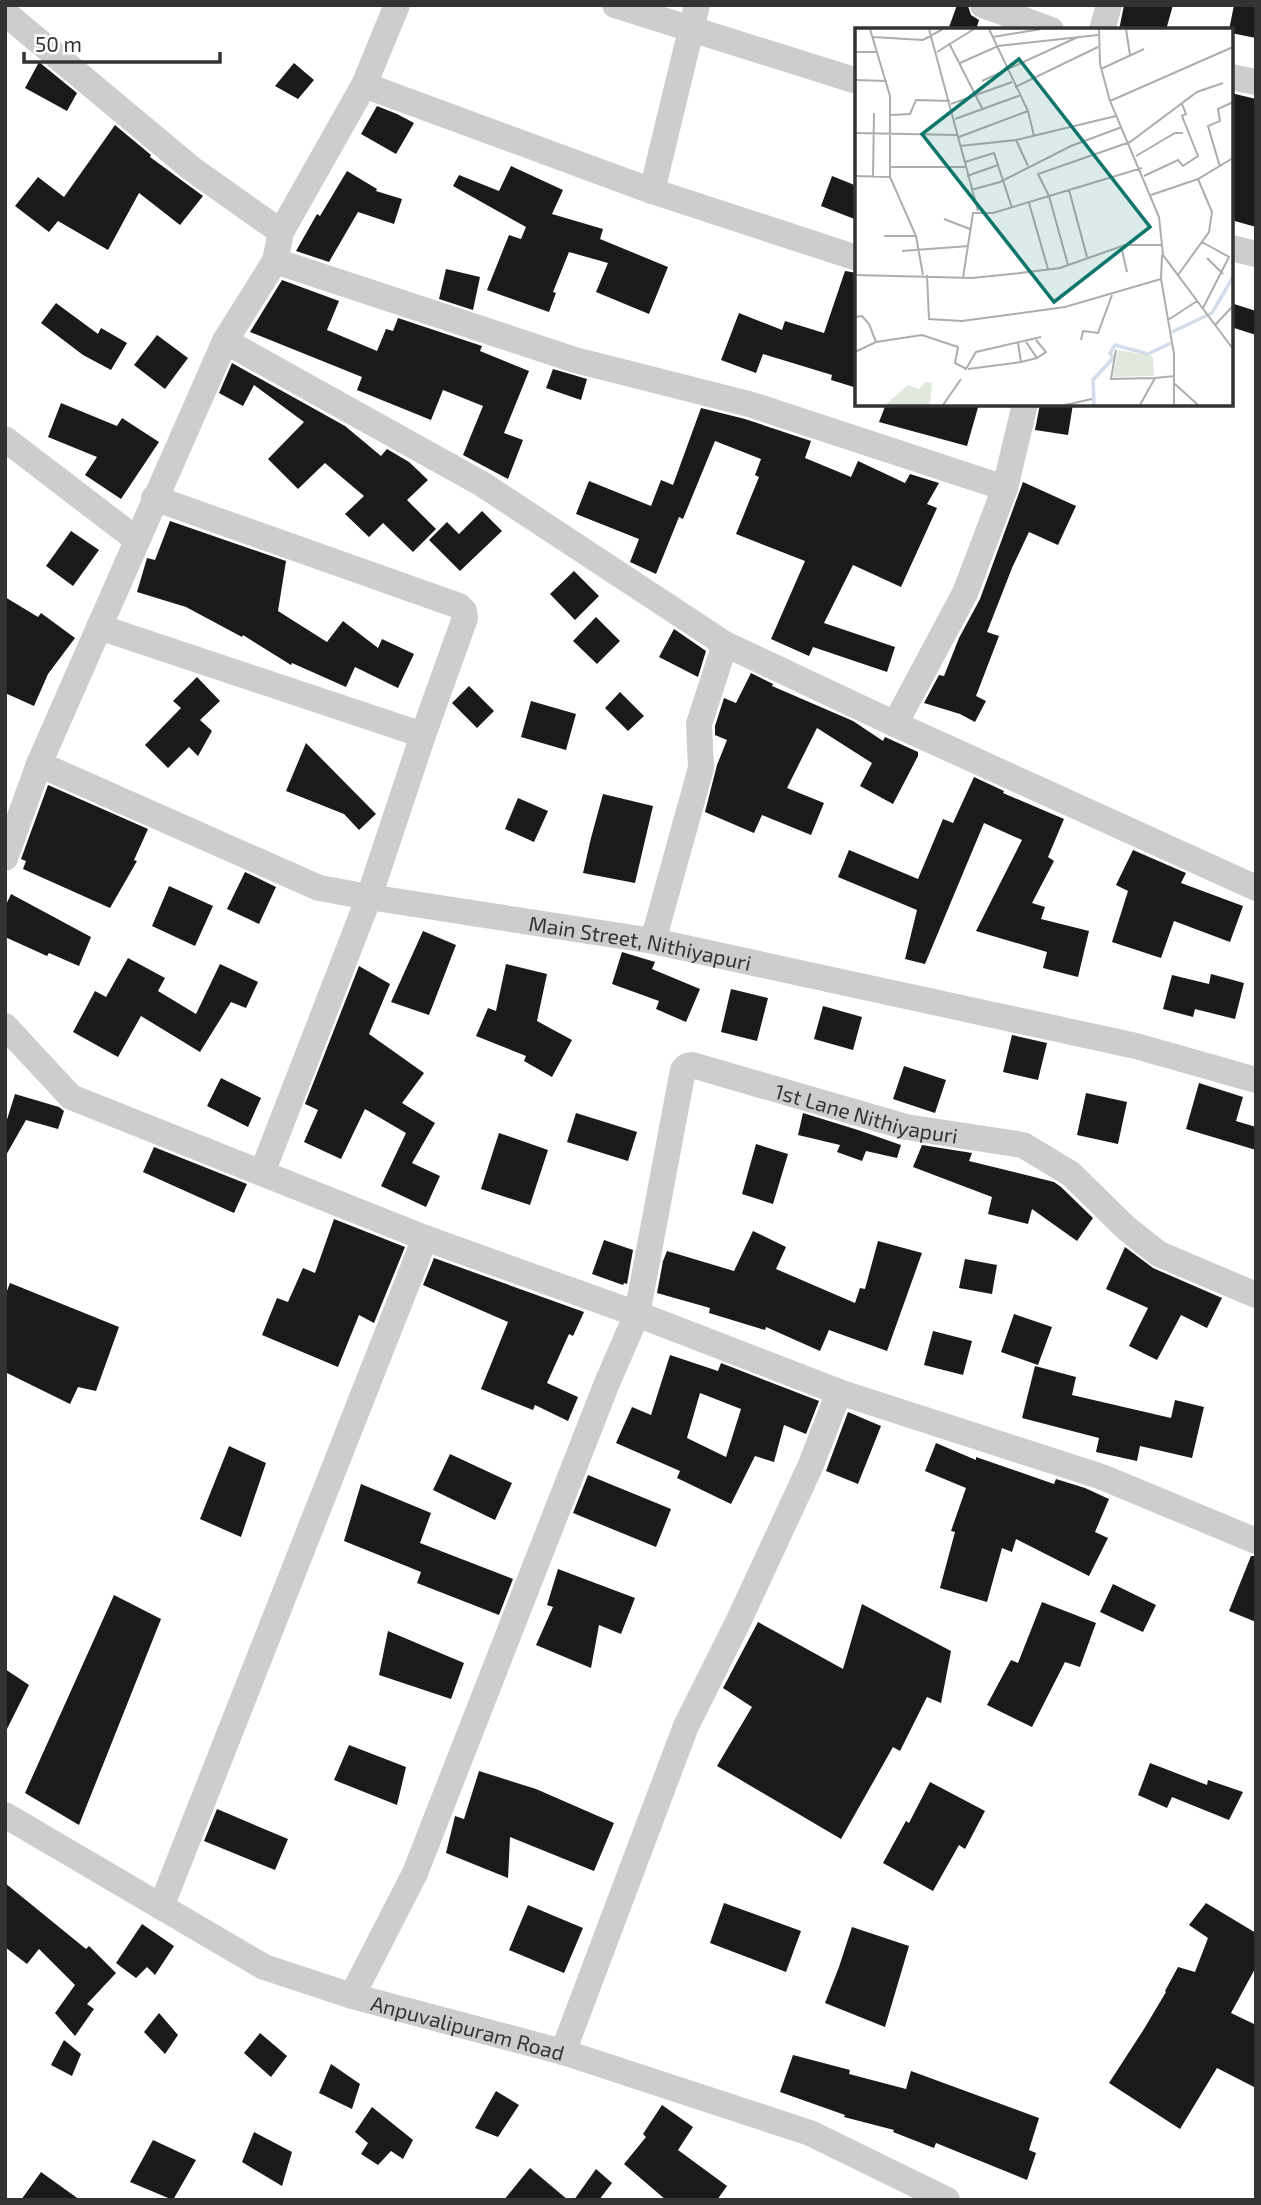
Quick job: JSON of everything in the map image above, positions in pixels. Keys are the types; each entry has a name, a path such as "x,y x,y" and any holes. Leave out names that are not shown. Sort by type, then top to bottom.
{"street":[{"path":"5,858 39,764 225,341 275,261 281,232 364,85 397,5"},
{"path":"615,5 694,18 855,80"},
{"path":"983,5 1046,28"},
{"path":"1103,28 1109,5"},
{"path":"5,13 192,169 281,232"},
{"path":"652,191 694,18"},
{"path":"1233,77 1256,82"},
{"path":"364,85 652,191 855,257"},
{"path":"1233,248 1256,254"},
{"path":"275,261 575,360 749,404 1005,488"},
{"path":"225,341 482,484 725,644 1256,888"},
{"path":"895,724 965,593 1005,488 1025,406"},
{"path":"5,439 137,540"},
{"path":"154,498 459,606 464,611 465,618 369,897 262,1173"},
{"path":"99,627 423,735"},
{"path":"653,941 701,768 699,724 725,644"},
{"name":"Main Street, Nithiyapuri","path":"39,764 319,888 653,941 1136,1046 1256,1080"},
{"path":"5,1026 71,1097 425,1238 637,1314 839,1392 1102,1477 1256,1541"},
{"name":"1st Lane Nithiyapuri","path":"637,1314 683,1070 692,1065 906,1127 1023,1145 1071,1174 1126,1228 1158,1254 1256,1295"},
{"path":"161,1907 425,1238"},
{"path":"352,1996 415,1873 607,1383 637,1314"},
{"path":"563,2052 686,1726 810,1467 839,1392"},
{"name":"Anpuvalipuram Road","path":"5,1815 264,1967 352,1996 563,2052 810,2133 901,2189 947,2200"}],"building":[{"path":"957,5 968,6 971,15 979,20 977,28 949,28"},
{"path":"1124,5 1173,5 1167,28 1119,28"},
{"path":"1234,5 1256,5 1256,38 1233,33 1233,28 1229,28"},
{"path":"39,62 77,93 67,111 25,88"},
{"path":"294,63 314,80 298,99 275,86"},
{"path":"1233,93 1256,99 1256,227 1233,221"},
{"path":"377,106 414,123 396,154 361,134"},
{"path":"115,125 151,155 150,157 203,196 180,225 139,193 108,250 58,221 49,232 15,206 38,177 64,197"},
{"path":"511,166 563,190 552,214 603,229 600,239 668,267 649,314 596,292 608,263 569,252 553,292 556,293 549,312 487,290 509,235 521,239 526,227 453,186 459,175 499,191"},
{"path":"347,171 377,189 376,191 402,199 394,224 358,212 329,262 296,251 317,214 320,216"},
{"path":"832,176 855,185 855,219 821,206"},
{"path":"446,269 480,277 473,310 439,299"},
{"path":"845,271 855,273 855,387 831,380 832,375 763,354 756,373 721,360 739,313 782,330 785,321 824,333"},
{"path":"282,280 339,301 327,330 377,351 386,329 393,331 398,318 482,346 480,351 529,371 504,433 523,440 508,479 463,455 483,406 443,390 431,420 357,390 362,377 250,332"},
{"path":"56,303 98,334 101,328 127,343 111,370 83,355 41,323"},
{"path":"1233,304 1256,311 1256,335 1233,328"},
{"path":"157,335 188,358 165,389 134,365"},
{"path":"232,363 345,426 381,456 387,449 409,462 428,480 407,500 436,529 413,552 383,523 369,537 345,514 364,496 325,463 298,489 268,459 304,422 254,385 243,406 219,393"},
{"path":"553,369 587,379 581,400 546,388"},
{"path":"61,403 117,426 122,418 159,442 121,499 85,475 97,457 48,437"},
{"path":"885,406 978,406 967,446 879,422"},
{"path":"1040,406 1073,406 1068,435 1035,430"},
{"path":"701,408 745,419 811,441 805,458 851,477 858,461 905,483 910,474 939,483 927,504 937,508 901,587 853,565 824,623 895,647 887,672 813,647 809,656 771,639 805,561 736,534 759,477 755,475 761,459 715,441 683,519 679,517 656,574 630,562 639,539 576,514 589,481 651,506 661,480 673,485"},
{"path":"1023,482 1076,506 1058,545 1029,532 1012,568 987,632 999,636 976,696 986,701 975,722 960,714 924,703 939,675 944,676 959,638 980,599"},
{"path":"482,511 502,531 460,571 429,540 447,522 459,534"},
{"path":"170,521 286,561 278,611 327,642 343,621 378,648 382,639 414,654 398,688 355,667 346,687 292,663 291,665 243,635 242,637 186,607 137,592 147,558 155,560"},
{"path":"71,531 99,550 73,586 46,566"},
{"path":"574,571 599,596 575,620 550,594"},
{"path":"5,597 38,617 41,613 75,638 48,674 34,706 5,693"},
{"path":"596,617 620,641 597,664 573,641"},
{"path":"674,629 706,651 698,677 659,657"},
{"path":"751,673 773,684 772,686 853,721 883,741 885,737 918,752 893,804 860,786 872,763 817,728 787,788 824,803 811,835 762,815 754,833 705,812 717,765 727,740 715,735 715,726 724,698 736,703"},
{"path":"197,677 220,701 200,720 212,731 198,756 189,747 168,768 145,745 181,708 173,701"},
{"path":"469,686 494,711 477,728 452,703"},
{"path":"620,692 644,716 628,731 605,708"},
{"path":"531,701 576,714 566,750 521,737"},
{"path":"306,743 376,814 359,830 344,814 286,791"},
{"path":"974,777 1004,791 1003,793 1064,819 1048,857 1054,861 1032,903 1045,907 1041,919 1089,931 1078,977 1043,968 1047,952 976,931 1022,840 984,823 925,964 905,959 917,910 838,877 849,850 918,879 943,819 953,823"},
{"path":"48,785 148,829 134,860 137,861 110,908 23,869 26,861 21,859"},
{"path":"603,794 653,806 635,883 583,873"},
{"path":"518,798 548,811 534,842 505,829"},
{"path":"1133,850 1186,873 1181,883 1243,906 1230,942 1174,921 1161,958 1112,942 1128,891 1116,885"},
{"path":"245,872 276,887 259,924 227,909"},
{"path":"169,886 213,906 195,946 152,926"},
{"path":"11,894 91,937 79,966 49,953 47,956 5,937 5,907"},
{"path":"423,931 456,945 429,1015 391,1002"},
{"path":"622,952 655,962 652,969 700,989 686,1022 656,1009 659,1001 612,984"},
{"path":"128,958 165,978 158,991 196,1014 220,964 258,982 246,1008 231,1002 200,1052 141,1016 118,1057 73,1032 95,991 106,997"},
{"path":"506,964 547,974 537,1021 572,1040 552,1077 524,1061 526,1056 476,1036 488,1008 496,1011"},
{"path":"359,966 390,984 369,1034 424,1073 402,1103 435,1123 412,1163 440,1176 426,1207 381,1186 406,1133 365,1109 341,1159 304,1142 318,1110 305,1104"},
{"path":"1211,974 1244,983 1235,1019 1195,1009 1193,1017 1163,1009 1172,975 1209,984"},
{"path":"731,989 768,998 757,1041 721,1032"},
{"path":"823,1006 862,1017 853,1050 814,1039"},
{"path":"1012,1035 1047,1043 1038,1080 1003,1072"},
{"path":"904,1066 946,1080 935,1113 893,1099"},
{"path":"221,1078 261,1098 248,1127 207,1106"},
{"path":"1199,1083 1243,1097 1236,1121 1256,1127 1256,1150 1186,1129"},
{"path":"1086,1093 1127,1102 1118,1144 1077,1135"},
{"path":"15,1094 59,1107 64,1111 58,1129 26,1120 5,1157 5,1126"},
{"path":"576,1113 637,1132 628,1161 567,1142"},
{"path":"803,1113 901,1145 897,1158 866,1151 862,1161 837,1152 840,1145 798,1135"},
{"path":"499,1133 548,1150 530,1205 481,1189"},
{"path":"756,1144 788,1154 773,1204 742,1194"},
{"path":"922,1145 972,1153 969,1161 1054,1182 1093,1218 1077,1241 1032,1209 1028,1224 988,1214 992,1197 913,1167"},
{"path":"154,1147 247,1184 234,1213 143,1172"},
{"path":"334,1219 405,1247 374,1323 359,1315 338,1367 262,1335 277,1298 288,1302 303,1268 315,1273"},
{"path":"753,1231 786,1247 776,1269 855,1303 860,1288 865,1289 878,1241 922,1253 887,1351 829,1330 820,1351 766,1327 765,1330 709,1313 710,1308 657,1293 667,1251 734,1271"},
{"path":"604,1240 633,1250 627,1284 592,1274"},
{"path":"1125,1247 1153,1268 1222,1298 1207,1328 1181,1315 1157,1360 1129,1346 1148,1308 1106,1289"},
{"path":"434,1258 584,1312 573,1336 569,1334 547,1383 578,1397 568,1421 535,1405 533,1410 481,1389 508,1322 423,1285"},
{"path":"965,1259 997,1265 992,1294 959,1288"},
{"path":"10,1283 119,1327 96,1391 78,1387 70,1404 5,1372 5,1296"},
{"path":"1014,1314 1052,1327 1038,1365 1001,1352"},
{"path":"933,1331 972,1341 963,1375 924,1365"},
{"path":"670,1355 718,1371 721,1363 819,1401 806,1434 784,1425 774,1462 755,1456 731,1504 677,1478 680,1471 616,1443 632,1407 651,1415","holes":["700,1393 741,1409 726,1457 687,1438"]},
{"path":"1035,1366 1076,1377 1072,1395 1171,1418 1175,1400 1204,1407 1192,1458 1140,1446 1137,1461 1096,1452 1099,1438 1022,1418"},
{"path":"848,1412 881,1426 858,1484 826,1471"},
{"path":"936,1443 976,1460 976,1457 1054,1484 1056,1479 1109,1499 1095,1532 1108,1538 1089,1576 1016,1539 1012,1552 1002,1548 987,1602 940,1588 955,1532 951,1531 966,1488 925,1471"},
{"path":"229,1446 266,1463 241,1537 200,1519"},
{"path":"450,1454 512,1483 495,1520 433,1490"},
{"path":"588,1475 671,1509 656,1547 573,1513"},
{"path":"361,1484 431,1513 420,1543 513,1579 499,1615 417,1583 421,1572 344,1541"},
{"path":"1251,1556 1256,1556 1256,1622 1229,1611"},
{"path":"558,1569 635,1598 621,1634 599,1625 591,1668 536,1645 553,1607 547,1605"},
{"path":"1113,1584 1156,1605 1143,1632 1100,1612"},
{"path":"114,1595 161,1619 79,1825 25,1793"},
{"path":"1042,1602 1096,1623 1080,1667 1065,1662 1032,1727 987,1705 1011,1660 1018,1663"},
{"path":"862,1604 951,1651 941,1703 927,1697 900,1751 893,1747 841,1839 717,1766 752,1707 723,1688 758,1622 843,1669"},
{"path":"388,1631 464,1663 451,1699 379,1675"},
{"path":"5,1669 29,1685 5,1733"},
{"path":"349,1745 406,1767 397,1805 334,1780"},
{"path":"1150,1763 1207,1785 1208,1780 1243,1792 1229,1820 1172,1797 1167,1808 1138,1795"},
{"path":"479,1771 536,1789 614,1823 594,1871 510,1837 508,1878 446,1853 455,1816 464,1819"},
{"path":"930,1782 985,1811 965,1849 959,1845 933,1891 883,1863 906,1821 909,1823"},
{"path":"217,1809 288,1839 275,1870 204,1841"},
{"path":"5,1883 86,1949 89,1946 116,1973 87,2004 94,2009 75,2036 55,2013 75,1985 39,1949 27,1964 5,1947"},
{"path":"724,1903 801,1931 786,1972 710,1943"},
{"path":"1206,1903 1256,1933 1256,1967 1231,2013 1256,2025 1256,2088 1217,2068 1180,2129 1109,2083 1144,2029 1178,1967 1195,1972 1208,1938 1189,1925"},
{"path":"528,1905 583,1928 564,1973 509,1950"},
{"path":"142,1924 174,1946 155,1975 147,1967 136,1978 116,1963"},
{"path":"852,1927 909,1946 885,2027 825,2003"},
{"path":"159,2013 178,2035 165,2054 144,2032"},
{"path":"260,2033 287,2056 271,2077 244,2053"},
{"path":"64,2040 81,2054 72,2076 51,2065"},
{"path":"793,2055 906,2089 911,2071 1039,2118 1029,2150 1036,2153 1027,2180 936,2143 934,2148 893,2132 894,2130 844,2117 845,2115 780,2092"},
{"path":"331,2064 360,2084 352,2109 319,2093"},
{"path":"496,2091 519,2105 498,2137 475,2128"},
{"path":"662,2105 693,2127 678,2150 727,2186 717,2200 666,2200 624,2164 646,2137 643,2134"},
{"path":"372,2107 413,2140 403,2159 391,2151 378,2165 361,2154 368,2143 355,2132"},
{"path":"254,2132 292,2152 282,2186 242,2162"},
{"path":"153,2140 196,2160 173,2200 130,2182"},
{"path":"530,2168 568,2200 504,2200"},
{"path":"596,2169 612,2183 599,2200 574,2200"},
{"path":"41,2172 80,2200 21,2200"}]}
